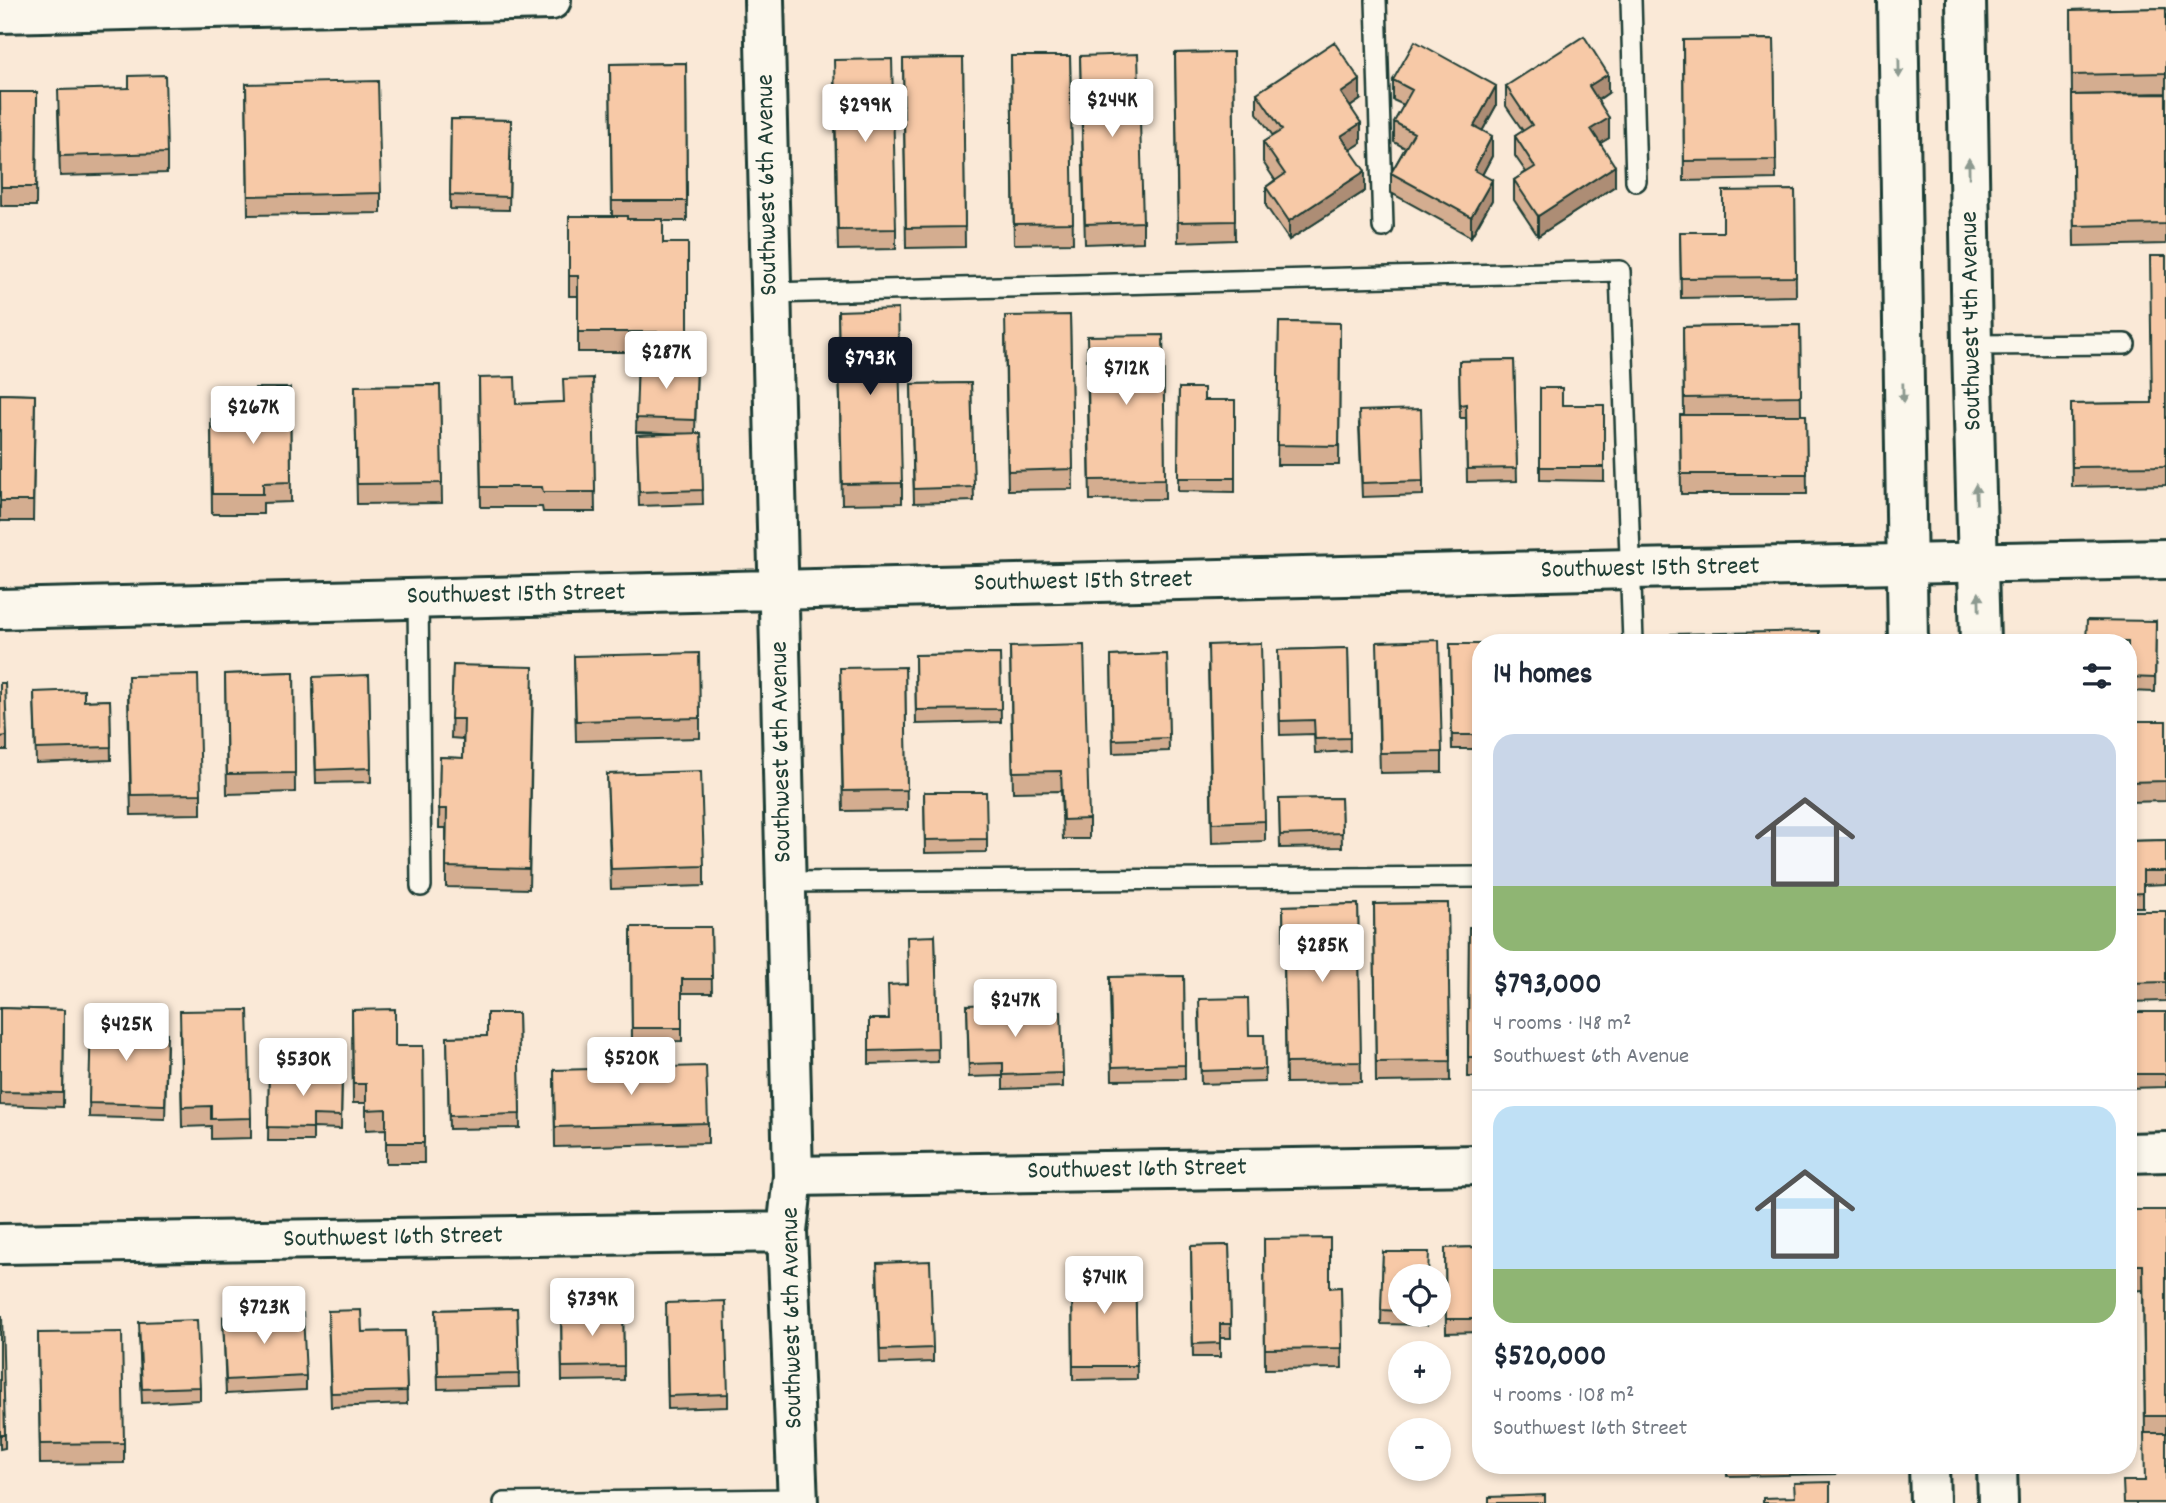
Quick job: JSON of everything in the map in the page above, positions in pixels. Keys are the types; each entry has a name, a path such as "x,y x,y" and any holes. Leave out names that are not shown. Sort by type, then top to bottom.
{"street":[{"path":"0,13 551,0"},
{"name":"Southwest 6th Avenue","path":"764,0 793,1176 787,1232 798,1501"},
{"path":"1898,0 1908,634"},
{"name":"Southwest 4th Avenue","path":"1966,0 1980,634"},
{"name":"Southwest 15th Street","path":"0,608 2166,559"},
{"path":"2137,1153 2166,1152"},
{"name":"Southwest 16th Street","path":"793,1176 1472,1164"},
{"name":"Southwest 16th Street","path":"0,1244 787,1232"},
{"path":"1929,1474 1930,1503"},
{"path":"1997,1474 1998,1503"}],"lane":[{"path":"1376,0 1383,227"},
{"path":"1631,0 1636,181"},
{"path":"770,293 1620,271 1633,634"},
{"path":"1972,345 2125,344"},
{"path":"418,598 421,886"},
{"path":"786,882 1472,877"},
{"path":"504,1503 798,1501"}],"building":[{"path":"2166,8 2166,73 2072,75 2071,10"},
{"path":"1584,36 1608,74 1589,86 1609,118 1591,129 1615,166 1538,216 1514,180 1535,167 1515,136 1532,125 1506,86"},
{"path":"1774,39 1776,160 1684,161 1683,40"},
{"path":"1415,41 1496,86 1474,126 1492,136 1474,170 1492,180 1471,217 1391,173 1414,133 1394,122 1412,90 1393,80"},
{"path":"1334,42 1360,80 1341,93 1361,123 1341,136 1365,171 1289,221 1266,187 1285,174 1263,142 1282,130 1257,93"},
{"path":"1233,52 1235,221 1178,222 1175,53"},
{"path":"1138,54 1143,222 1085,224 1080,56"},
{"path":"1011,56 1070,56 1073,223 1014,224"},
{"path":"963,58 965,227 906,228 903,59"},
{"path":"892,59 896,229 838,230 834,60"},
{"path":"686,63 687,201 612,201 610,64"},
{"path":"165,75 167,153 60,156 58,90 129,88 129,76"},
{"path":"378,81 381,193 248,196 246,84"},
{"path":"0,92 37,92 36,187 1,187"},
{"path":"2166,94 2166,224 2074,226 2072,95"},
{"path":"451,119 511,120 509,197 450,195"},
{"path":"1795,190 1796,277 1681,278 1680,232 1723,232 1723,191"},
{"path":"569,216 663,219 663,243 688,243 688,332 578,332 578,276 569,276"},
{"path":"2150,256 2166,256 2166,466 2072,467 2071,404 2152,403"},
{"path":"898,309 902,483 842,484 838,311"},
{"path":"1070,315 1073,469 1008,471 1005,316"},
{"path":"1279,322 1340,323 1339,446 1277,445"},
{"path":"1800,325 1801,396 1684,398 1683,327"},
{"path":"1163,335 1165,479 1090,480 1087,336"},
{"path":"1514,360 1517,468 1467,469 1466,404 1460,405 1459,361"},
{"path":"638,362 697,364 695,420 636,418"},
{"path":"515,377 516,404 564,402 563,379 593,378 595,492 543,492 542,487 481,487 479,378"},
{"path":"971,383 974,487 914,489 911,384"},
{"path":"440,385 442,483 357,484 355,386"},
{"path":"255,388 290,388 291,482 263,483 263,494 212,494 211,419 255,418"},
{"path":"1179,388 1204,388 1204,400 1235,400 1235,478 1178,478"},
{"path":"1540,388 1562,388 1562,405 1604,405 1604,467 1540,467"},
{"path":"0,394 35,395 33,501 0,501"},
{"path":"1421,409 1423,481 1362,483 1359,411"},
{"path":"1680,415 1806,415 1807,474 1681,474"},
{"path":"701,433 703,490 639,492 637,435"},
{"path":"2087,620 2156,621 2155,678 2137,677 2137,634 2086,634"},
{"path":"1819,631 1819,634 1671,634"},
{"path":"1439,640 1442,752 1380,753 1377,642"},
{"path":"1261,643 1265,821 1212,823 1208,645"},
{"path":"1450,644 1472,644 1472,735 1452,735"},
{"path":"1084,645 1089,819 1063,820 1061,771 1013,772 1010,647"},
{"path":"1348,648 1350,738 1315,739 1314,720 1280,721 1278,650"},
{"path":"699,653 700,718 576,721 574,656"},
{"path":"1000,654 1001,709 916,710 915,655"},
{"path":"1167,654 1169,738 1113,740 1111,656"},
{"path":"453,665 533,667 529,869 446,867 447,809 439,809 440,757 463,758 464,719 451,719"},
{"path":"905,667 907,790 843,791 840,668"},
{"path":"294,672 295,773 227,774 225,674"},
{"path":"198,675 201,794 131,795 128,676"},
{"path":"369,675 371,768 316,770 313,677"},
{"path":"0,683 5,683 7,736 0,737"},
{"path":"84,690 84,701 110,700 111,747 36,749 34,692"},
{"path":"2137,721 2166,721 2166,781 2137,782"},
{"path":"701,771 704,866 611,869 607,774"},
{"path":"924,792 986,792 987,839 925,840"},
{"path":"1341,798 1342,833 1280,835 1279,799"},
{"path":"2166,840 2166,871 2143,871 2143,893 2137,893 2137,841"},
{"path":"1448,903 1450,1061 1376,1062 1374,904"},
{"path":"1358,904 1361,1062 1286,1063 1283,906"},
{"path":"2137,911 2166,911 2166,982 2137,983"},
{"path":"631,927 711,927 712,979 682,979 682,1028 632,1028"},
{"path":"1469,927 1472,927 1472,1057 1468,1057"},
{"path":"935,936 938,1049 869,1051 869,1019 889,1019 888,985 908,984 907,937"},
{"path":"1184,976 1185,1065 1112,1067 1110,977"},
{"path":"1248,998 1249,1035 1264,1035 1265,1069 1201,1071 1199,999"},
{"path":"1022,1003 1022,1012 1061,1011 1063,1073 1003,1075 1003,1063 969,1064 967,1005"},
{"path":"0,1008 64,1010 63,1093 0,1092"},
{"path":"395,1009 395,1046 423,1046 424,1143 386,1143 386,1109 366,1110 366,1084 353,1084 352,1010"},
{"path":"248,1010 251,1118 211,1119 211,1106 182,1107 180,1011"},
{"path":"2137,1012 2166,1012 2166,1074 2137,1074"},
{"path":"487,1013 518,1013 520,1114 449,1116 447,1037 487,1036"},
{"path":"91,1014 133,1015 132,1031 167,1033 165,1105 89,1103"},
{"path":"706,1066 708,1123 555,1127 554,1070"},
{"path":"269,1071 342,1073 341,1116 313,1115 313,1128 268,1127"},
{"path":"2137,1210 2166,1210 2166,1416 2145,1416 2143,1265 2137,1265"},
{"path":"1330,1238 1330,1288 1341,1287 1342,1348 1265,1349 1264,1239"},
{"path":"1229,1245 1231,1324 1220,1324 1220,1343 1193,1344 1191,1246"},
{"path":"1472,1247 1472,1319 1451,1319 1451,1264 1445,1264 1445,1248"},
{"path":"1383,1252 1429,1252 1428,1264 1388,1264 1388,1310 1381,1310"},
{"path":"930,1261 933,1348 880,1350 877,1263"},
{"path":"1135,1265 1137,1366 1073,1366 1072,1266"},
{"path":"725,1301 728,1394 668,1396 666,1303"},
{"path":"517,1308 519,1374 438,1376 436,1310"},
{"path":"623,1309 624,1366 562,1367 561,1310"},
{"path":"361,1310 362,1332 405,1331 407,1391 331,1393 328,1311"},
{"path":"303,1313 306,1376 226,1380 223,1317"},
{"path":"2,1316 5,1435 0,1435"},
{"path":"197,1320 200,1387 142,1389 139,1322"},
{"path":"122,1332 124,1443 40,1444 38,1333"},
{"path":"2144,1433 2166,1433 2166,1503 2124,1503 2123,1481 2145,1481"},
{"path":"1830,1482 1830,1503 1763,1503 1763,1498 1795,1497 1794,1483"},
{"path":"1545,1495 1545,1503 1489,1503 1489,1497"}]}
